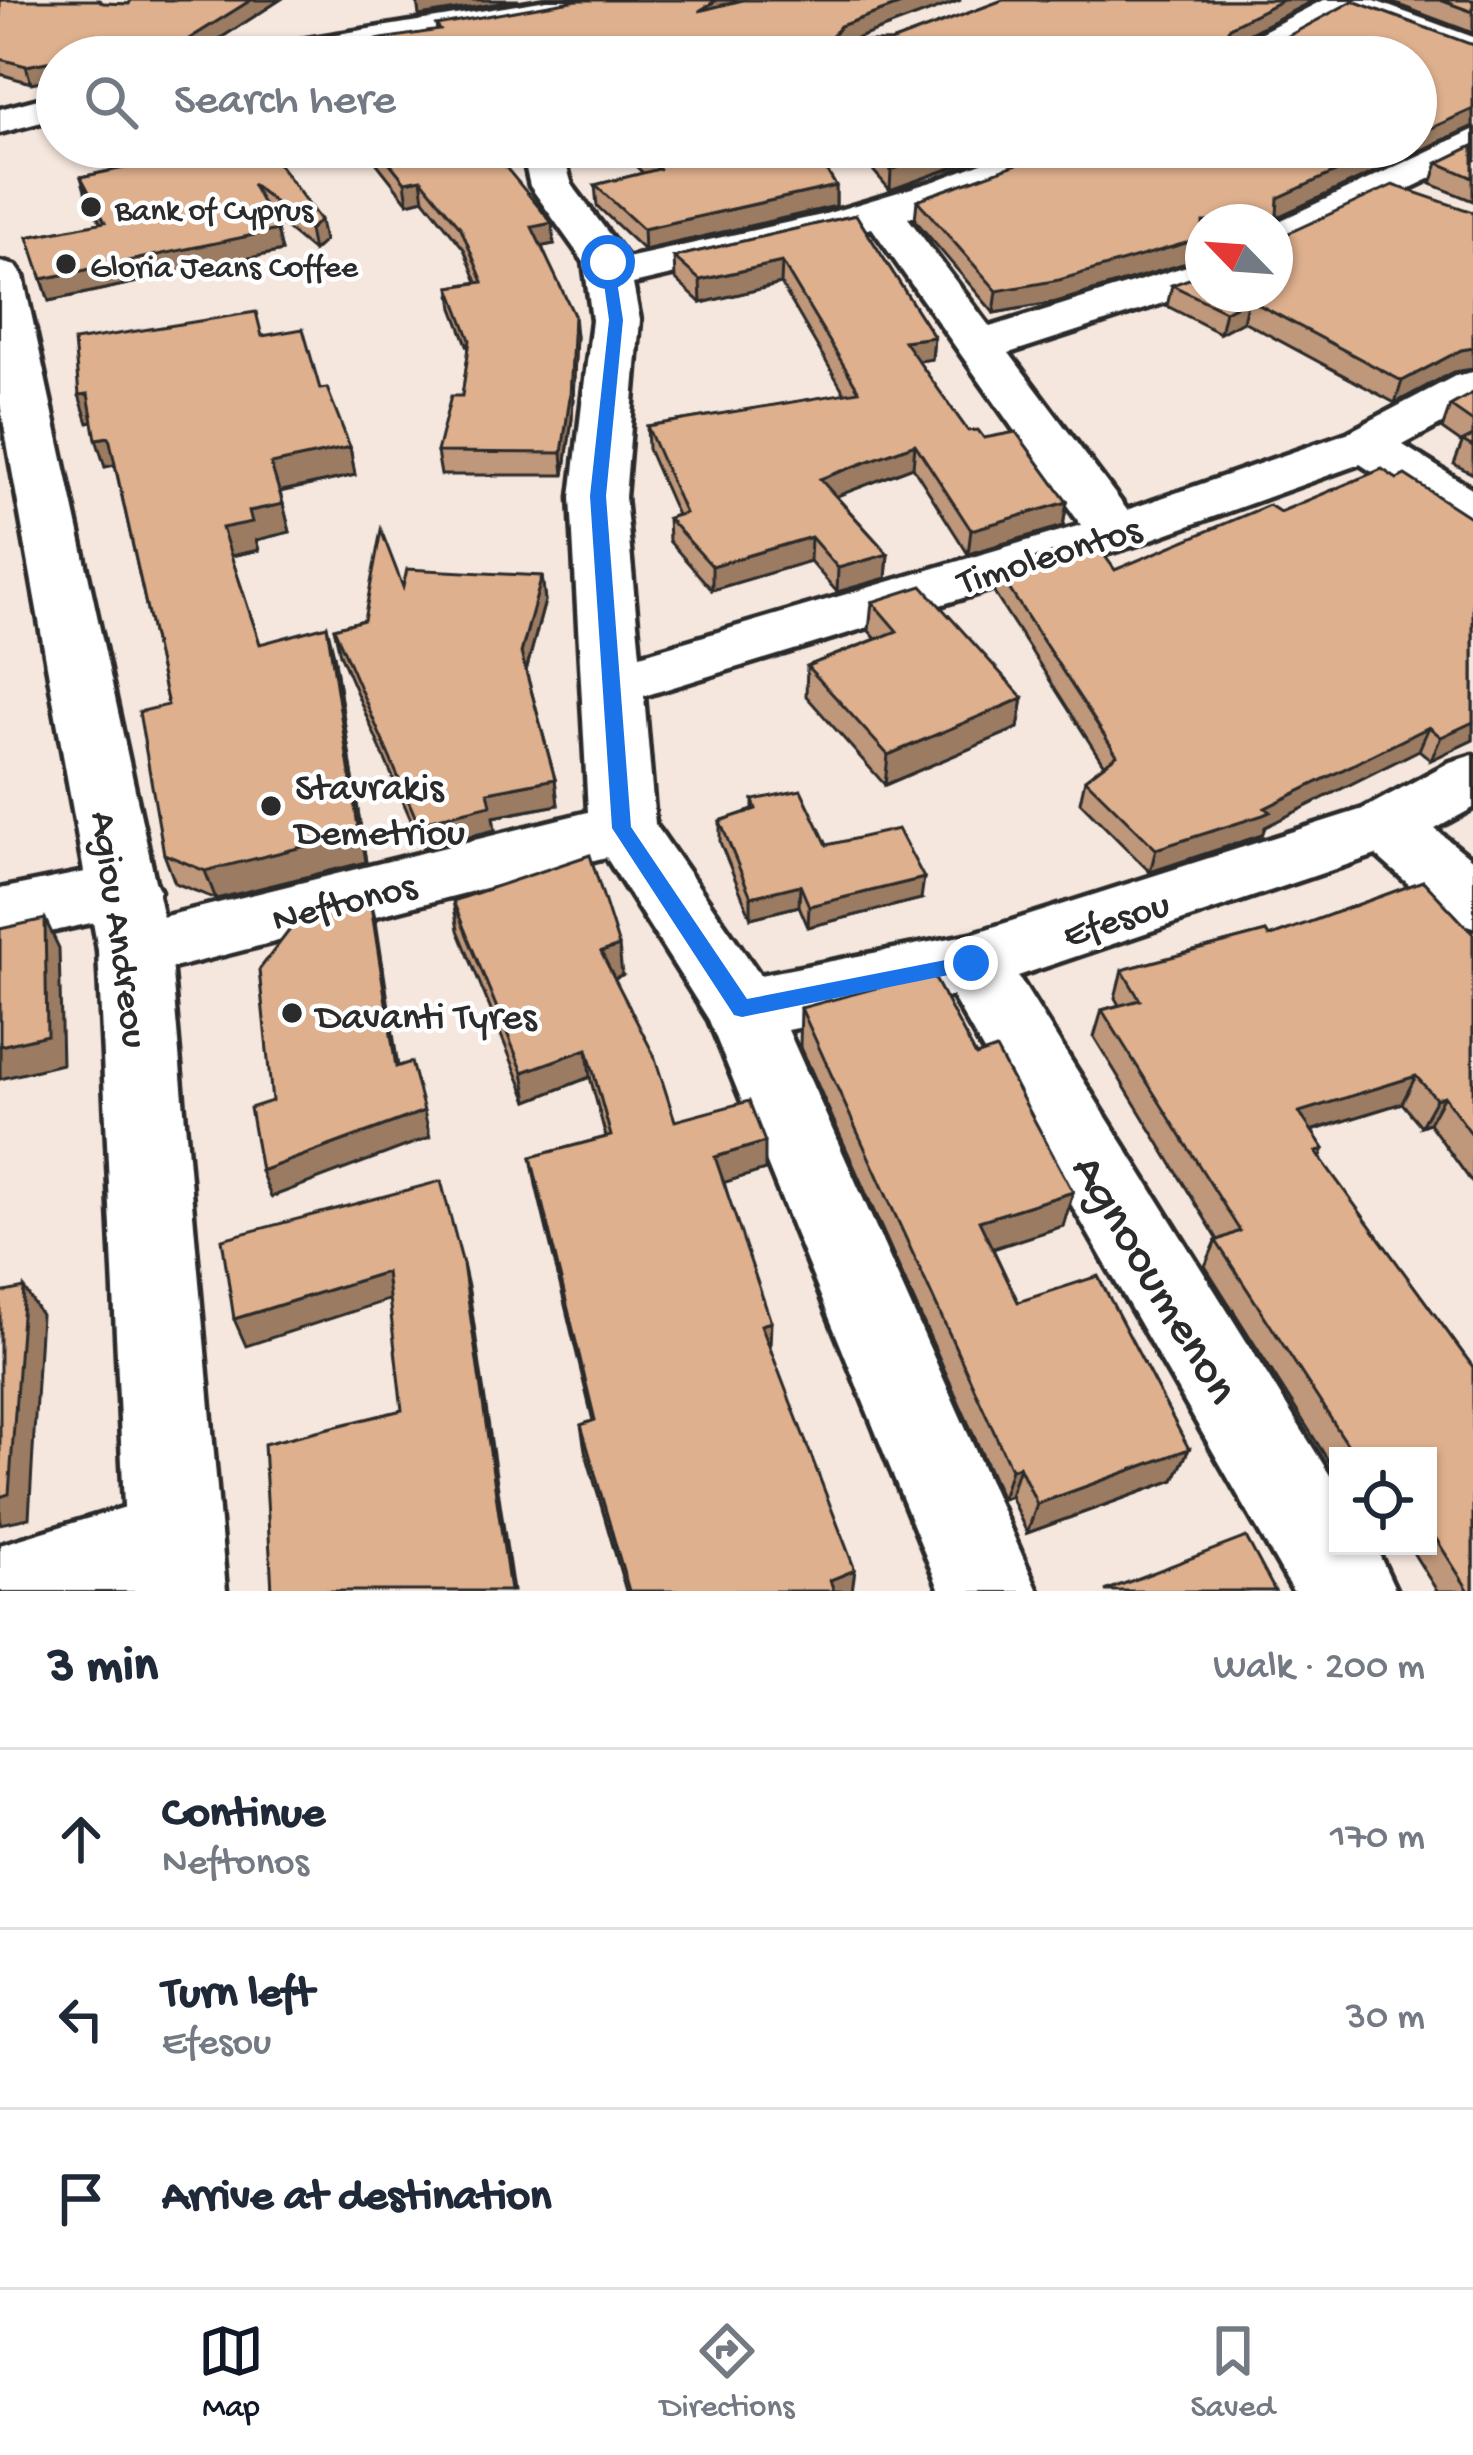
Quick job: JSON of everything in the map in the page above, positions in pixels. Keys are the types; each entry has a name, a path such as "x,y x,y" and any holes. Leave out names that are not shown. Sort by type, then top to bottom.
{"street":[{"path":"319,36 340,28 611,0"},
{"path":"1280,36 1343,1 1436,36"},
{"path":"1437,36 1473,50"},
{"path":"0,121 36,112"},
{"path":"1437,159 1473,142"},
{"path":"546,168 551,186 608,262 616,320 598,496 622,828 742,1009 988,1591"},
{"path":"609,275 881,211 1000,168"},
{"path":"1293,231 1419,168"},
{"path":"1383,185 1437,206"},
{"path":"881,211 1114,533"},
{"name":"Agiou Andreou","path":"0,276 129,921 175,1566"},
{"path":"981,346 1185,281"},
{"name":"Timoleontos","path":"611,685 1114,533 1365,444 1473,387"},
{"path":"1365,444 1473,513"},
{"name":"Efesou","path":"742,1009 971,963 1388,826 1473,778"},
{"path":"1388,826 1473,900"},
{"name":"Neftonos","path":"0,916 129,921 622,828"},
{"name":"Agnooumenon","path":"971,963 1347,1591"},
{"path":"5,1591 175,1566"}],"building":[{"path":"0,0 129,4 131,0 251,0 194,36 36,36 36,64 0,59"},
{"path":"577,0 717,0 699,11 743,0 912,0 840,26 832,36 402,36 440,30 436,25"},
{"path":"1003,0 1283,0 1231,26 1224,36 907,36"},
{"path":"1440,0 1473,0 1473,12"},
{"path":"1353,1 1473,45 1473,109 1437,125 1437,36 1288,36"},
{"path":"1473,146 1473,178 1438,163"},
{"path":"124,168 282,168 320,220 309,230 252,184 277,230 42,279 28,237 105,222 81,177"},
{"path":"394,168 506,168 552,223 532,227 574,315 562,453 437,452 451,396 462,396 470,340 450,287 483,282 461,228 421,179 405,182"},
{"path":"825,168 836,186 643,229 595,185 659,169"},
{"path":"1006,168 1344,168 1278,198 1278,204 1185,204 1185,243 1059,280 997,291 917,200"},
{"path":"1393,185 1473,212 1473,348 1402,381 1272,312 1293,312 1293,231"},
{"path":"856,215 934,337 904,341 968,431 978,430 984,438 1016,432 1067,502 971,530 915,444 820,479 888,554 838,568 811,537 712,566 668,518 685,513 647,426 859,391 782,262 700,280 674,257"},
{"path":"256,312 262,336 303,329 320,389 327,388 350,447 271,464 283,504 249,511 252,522 222,528 260,644 327,626 359,833 205,871 164,854 139,712 168,705 109,437 96,439 88,394 79,395 74,341"},
{"path":"1473,393 1473,422 1450,406"},
{"path":"1382,469 1397,479 1405,475 1473,519 1473,722 1441,737 1429,727 1265,808 1270,812 1156,849 1085,779 1117,755 997,570 1094,541 1115,570 1269,505 1280,512"},
{"path":"381,530 403,587 407,569 542,576 521,653 555,779 488,792 491,805 418,823 334,628 364,620"},
{"path":"922,586 1023,698 888,755 807,666 897,631 872,602"},
{"path":"801,790 827,845 898,829 924,878 809,906 800,885 751,897 720,821 756,809 753,800"},
{"path":"590,855 619,946 601,952 654,1055 675,1121 749,1101 765,1142 715,1157 771,1322 761,1325 855,1570 830,1580 834,1591 629,1591 581,1425 595,1420 531,1157 611,1136 587,1049 523,1072 453,901"},
{"path":"1423,881 1473,934 1473,1136 1444,1096 1436,1099 1416,1076 1299,1112 1324,1149 1316,1152 1473,1367 1473,1591 1437,1540 1437,1447 1349,1447 1216,1241 1240,1231 1102,1010 1140,1000 1122,970 1266,932 1269,937"},
{"path":"369,893 396,1067 411,1062 424,1111 261,1171 250,1108 272,1101 259,970 304,911"},
{"path":"45,919 47,1035 0,1046 0,929"},
{"path":"932,973 976,1056 996,1049 1073,1192 979,1221 1018,1302 1098,1276 1189,1449 1037,1504 1019,1466 1011,1469 801,1008"},
{"path":"441,1181 463,1264 510,1591 272,1591 264,1444 402,1410 386,1272 234,1319 222,1239"},
{"path":"24,1288 9,1494 0,1497 0,1293"},
{"path":"1246,1537 1275,1591 1105,1591"}],"place":[{"name":"Bank of Cyprus","path":"91,207"},
{"name":"Gloria Jeans Coffee","path":"66,264"},
{"name":"Stavrakis Demetriou","path":"271,806"},
{"name":"Davanti Tyres","path":"292,1013"}],"route":[{"path":"608,262 616,320 598,496 622,828 742,1009 971,963"}]}
